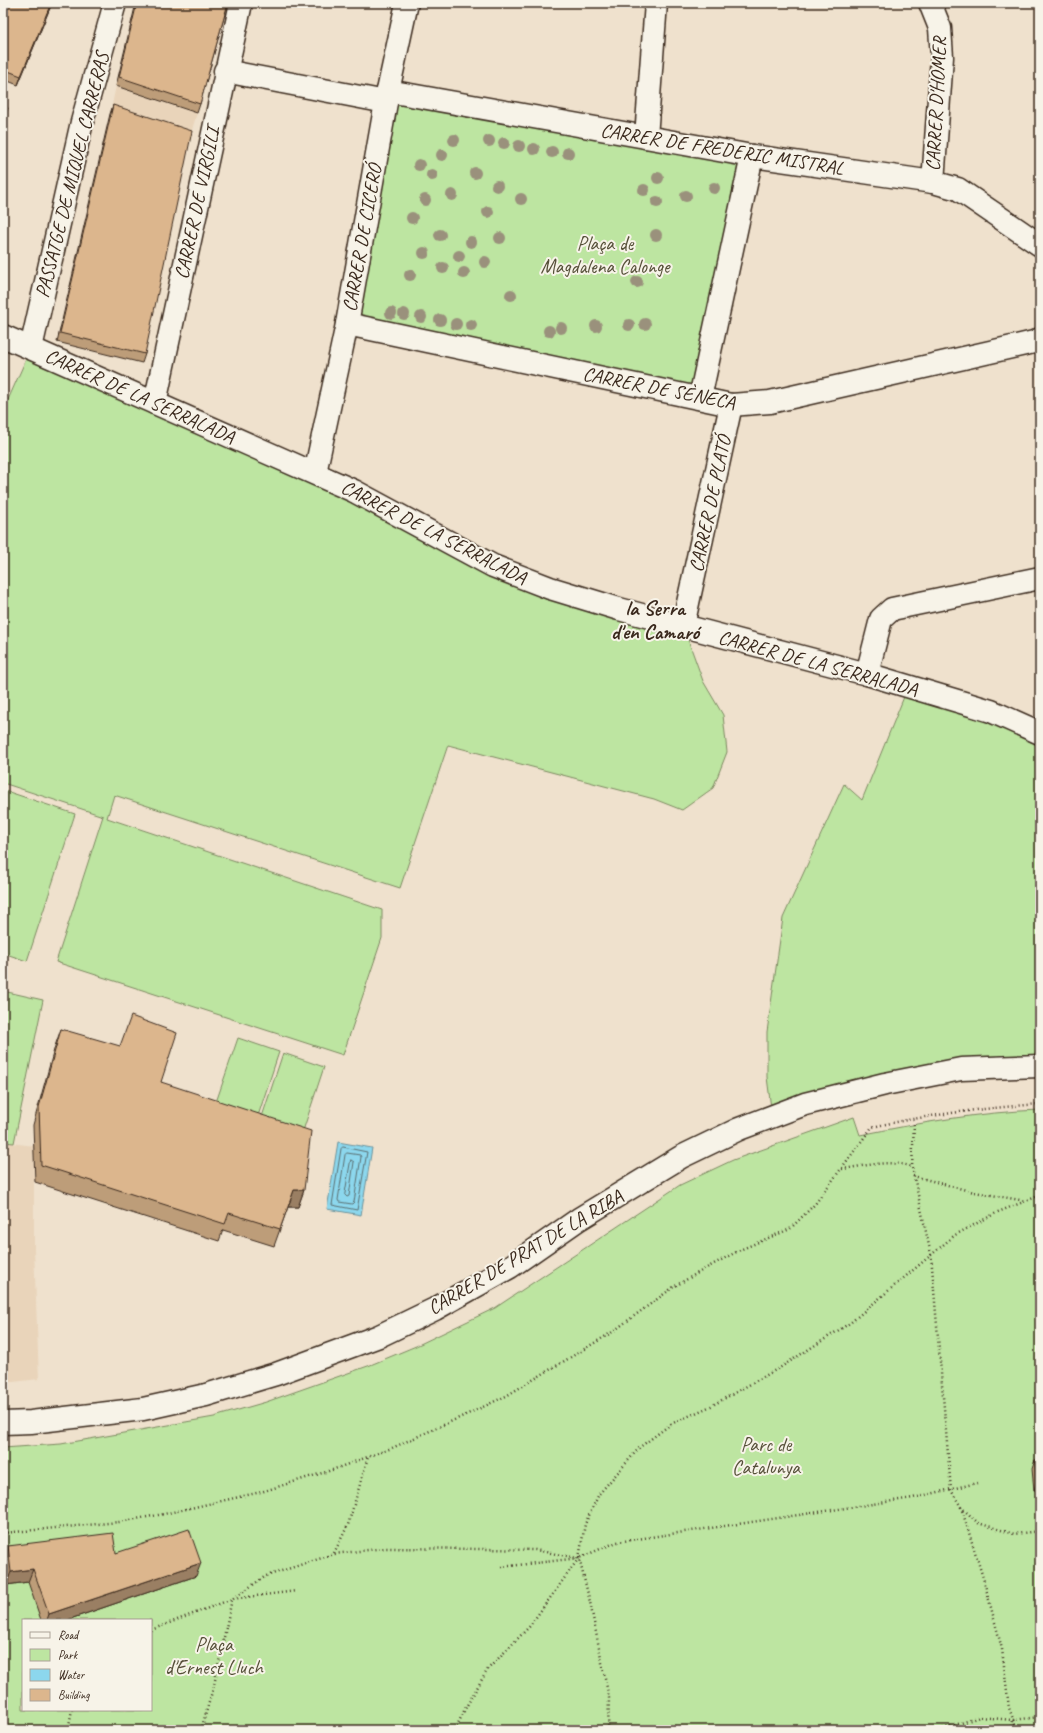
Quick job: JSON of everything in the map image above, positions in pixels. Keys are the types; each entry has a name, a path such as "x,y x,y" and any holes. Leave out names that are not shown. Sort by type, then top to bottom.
{"street":[{"name":"PASSATGE DE MIQUEL CARRERAS","path":"31,348 82,122 115,3"},
{"name":"CARRER DE VIRGILI","path":"155,403 225,71 241,3"},
{"name":"CARRER DE CICERÓ","path":"315,473 347,324 387,97 407,3"},
{"path":"646,137 656,3"},
{"name":"CARRER D'HOMER","path":"930,3 940,28 942,57 933,182"},
{"name":"CARRER DE FREDERIC MISTRAL","path":"225,71 646,137 752,156 933,182 958,189 1040,245"},
{"path":"700,398 752,156"},
{"name":"CARRER DE SÈNECA","path":"347,324 731,405 770,402 1034,342 1040,339"},
{"name":"CARRER DE LA SERRALADA","path":"3,336 354,490 493,566 550,588 683,626 867,674 991,711 1040,733"},
{"name":"CARRER DE PLATÓ","path":"683,626 731,405"},
{"path":"867,674 881,619 892,609 1040,578"},
{"name":"CARRER DE PRAT DE LA RIBA","path":"3,1423 31,1422 144,1410 276,1374 379,1336 435,1309 510,1266 579,1220 681,1157 739,1129 805,1104 885,1084 961,1070 1040,1066"}],"path":[{"path":"3,1532 111,1522 164,1514 261,1492 332,1470 392,1448 506,1396 611,1333 675,1286 742,1249 790,1228 815,1204 872,1127 936,1115 1040,1104"},
{"path":"914,1124 912,1167 931,1255 951,1490 961,1507 984,1581 1002,1649 1009,1708 1012,1720 1017,1730"},
{"path":"841,1169 891,1162 912,1167"},
{"path":"913,1176 974,1192 1026,1201"},
{"path":"608,1730 608,1698 590,1602 579,1558 585,1524 599,1494 640,1447 671,1424 711,1406 781,1367 850,1323 955,1235 998,1212 1036,1197 1040,1197"},
{"path":"334,1554 348,1525 368,1456"},
{"path":"500,1567 579,1558 617,1542 913,1498 977,1483"},
{"path":"961,1507 978,1523 1014,1534 1040,1531"},
{"path":"152,1630 232,1599 266,1576 334,1554 385,1548 492,1549 535,1550 579,1558"},
{"path":"455,1730 466,1707 488,1670 529,1627 579,1558"},
{"path":"232,1599 296,1591"},
{"path":"201,1730 214,1685 232,1599"},
{"path":"68,1730 72,1711"},
{"path":"939,1730 980,1717 1012,1720 1040,1717"},
{"path":"1011,1730 1012,1720"}],"shaded area":[{"path":"116,86 197,113 189,140 110,114"},
{"path":"3,1142 34,1146 34,1249 39,1379 13,1382 3,1382"}],"green space":[{"name":"Plaça de Magdalena Calonge","path":"388,91 752,156 700,398 347,324"},
{"path":"31,348 493,566 683,626 703,681 723,715 727,752 713,788 682,810 654,799 448,745 400,888 114,795 107,818 382,910 382,938 343,1055 56,962 103,816 3,783 3,411"},
{"path":"908,687 1040,733 1040,1066 961,1069 772,1116 767,1077 767,1032 783,918 844,784 862,800"},
{"path":"3,790 75,814 27,961 3,953"},
{"path":"3,991 43,1000 14,1143 3,1142"},
{"path":"238,1038 279,1052 254,1128 212,1114"},
{"path":"283,1053 324,1067 299,1143 258,1129"},
{"name":"Parc de Catalunya","path":"1040,1110 1040,1730 3,1730 3,1448 61,1444 214,1417 266,1402 368,1366 416,1346 495,1308 680,1185 733,1160 854,1117 860,1135 905,1126 995,1113"}],"water":[{"path":"338,1142 372,1148 361,1215 327,1209"}],"building":[{"path":"3,3 51,3 21,76 3,69"},
{"path":"137,3 228,3 200,104 119,77"},
{"path":"113,105 192,131 145,354 60,333"},
{"path":"3,106 8,108 3,120"},
{"path":"131,1016 177,1033 161,1082 311,1131 304,1190 294,1190 280,1229 229,1213 225,1224 41,1165 39,1107 61,1029 120,1046"},
{"path":"1040,1459 1040,1480 1037,1481 1035,1460"},
{"path":"189,1529 201,1563 49,1614 33,1569 11,1572 8,1546 113,1533 116,1553"}],"district":[{"name":"la Serra d'en Camaró","path":"655,620"}],"park label":[{"name":"Plaça d'Ernest Lluch","path":"214,1656"}]}
